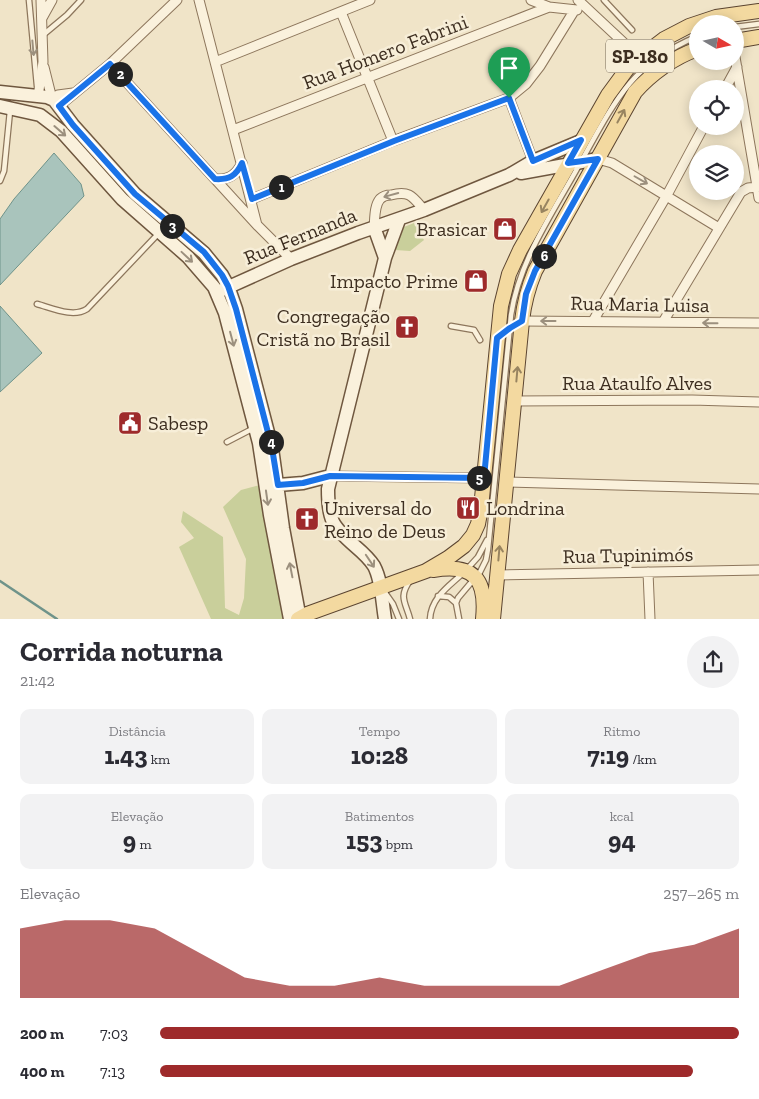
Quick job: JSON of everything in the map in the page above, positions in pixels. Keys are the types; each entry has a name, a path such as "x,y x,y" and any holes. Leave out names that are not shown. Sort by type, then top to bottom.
{"main road":[{"name":"SP-180","path":"297,619 421,573 458,551 473,535 480,517 501,306 509,274 520,250 575,162 581,140 615,85 630,65 664,39 689,26 716,17 759,11"},
{"path":"744,40 759,38"},
{"name":"SP-180","path":"493,619 514,401 516,324 526,294 535,271 631,100 640,87 674,60 689,53"},
{"path":"0,92 38,97 56,102 73,125 135,194 204,252 218,270 223,289 225,313 260,426 275,462 297,619"},
{"path":"38,97 40,115"},
{"path":"40,115 56,102"},
{"path":"5,107 40,115 71,141 122,199 223,289"},
{"path":"509,176 533,161 581,140"},
{"path":"509,176 598,159"},
{"name":"Rua Fernanda","path":"223,289 291,259 374,227 399,220 509,176"},
{"path":"385,619 376,572 370,561 334,525 328,500 330,476 385,258 399,220"},
{"path":"374,227 385,258"},
{"path":"497,338 516,324"},
{"path":"260,426 262,461 270,515 297,619"},
{"path":"278,485 303,483 330,476"},
{"path":"421,573 450,567 470,574 481,585 483,591 483,619"}],"street":[{"path":"38,97 43,62 40,0"},
{"path":"42,18 52,0"},
{"path":"56,102 58,95 75,93 110,64 176,0"},
{"path":"199,0 252,199 257,225"},
{"path":"215,62 370,0"},
{"path":"531,0 549,7 574,11 588,10"},
{"path":"578,0 639,57"},
{"name":"Rua Homero Fabrini","path":"233,130 549,7"},
{"path":"252,199 394,141 509,98 526,84 540,66 574,11"},
{"path":"341,12 394,141"},
{"path":"43,62 56,102"},
{"path":"110,64 257,225 291,259"},
{"path":"738,70 759,198"},
{"path":"509,98 533,161"},
{"path":"593,321 699,135"},
{"path":"598,159 612,163 718,228"},
{"path":"215,179 228,179 234,175 242,163"},
{"path":"663,322 741,192 748,188 757,187"},
{"path":"374,227 377,205 384,196 401,192 406,193 411,195 424,210"},
{"name":"Rua Maria Luisa","path":"516,324 593,321 759,324"},
{"name":"Rua Ataulfo Alves","path":"514,401 692,400 759,402"},
{"path":"330,476 484,478"},
{"path":"506,482 759,489"},
{"name":"Rua Tupinimós","path":"497,575 759,570"},
{"path":"648,572 650,619"}],"lane":[{"path":"29,0 38,97"},
{"path":"43,35 67,15 81,0"},
{"path":"604,0 632,30"},
{"path":"744,26 759,24"},
{"path":"430,619 431,608 438,596 470,574 486,560 516,324 514,297 523,268 575,162 630,83 661,55 689,41"},
{"path":"0,181 4,171 5,107"},
{"path":"37,304 73,313 82,312 159,233"},
{"path":"451,326 474,330 480,340"},
{"path":"227,442 260,426"},
{"path":"456,603 489,537"},
{"path":"410,619 405,606 404,594 408,584 421,573"},
{"path":"380,587 394,604 399,617"},
{"path":"438,596 448,596 456,603 459,619"}],"green space":[{"path":"414,223 424,240 410,251 395,250 404,227"},
{"path":"260,485 283,619 211,619 179,547 194,538 181,522 183,511 223,537 225,608 239,615 244,598 246,559 223,507 241,490"}],"water":[{"path":"54,153 81,184 84,196 0,285 0,219 14,199"},
{"path":"0,306 42,353 0,392"}],"waterway":[{"path":"0,581 57,619"}],"place":[{"name":"Brasicar","path":"505,229"},
{"name":"Impacto Prime","path":"476,281"},
{"name":"Congregação Cristã no Brasil","path":"407,327"},
{"name":"Sabesp","path":"130,423"},
{"name":"Londrina","path":"468,508"},
{"name":"Universal do Reino de Deus","path":"307,519"}],"route":[{"path":"110,64 215,179 228,179 239,170 242,163 252,199 394,141 509,98 533,161 581,140 568,163 598,159 535,271 526,294 522,321 497,338 484,478 330,476 303,483 278,485 272,448 236,309 222,275 204,252 135,194 73,125 59,106 110,64"}]}
